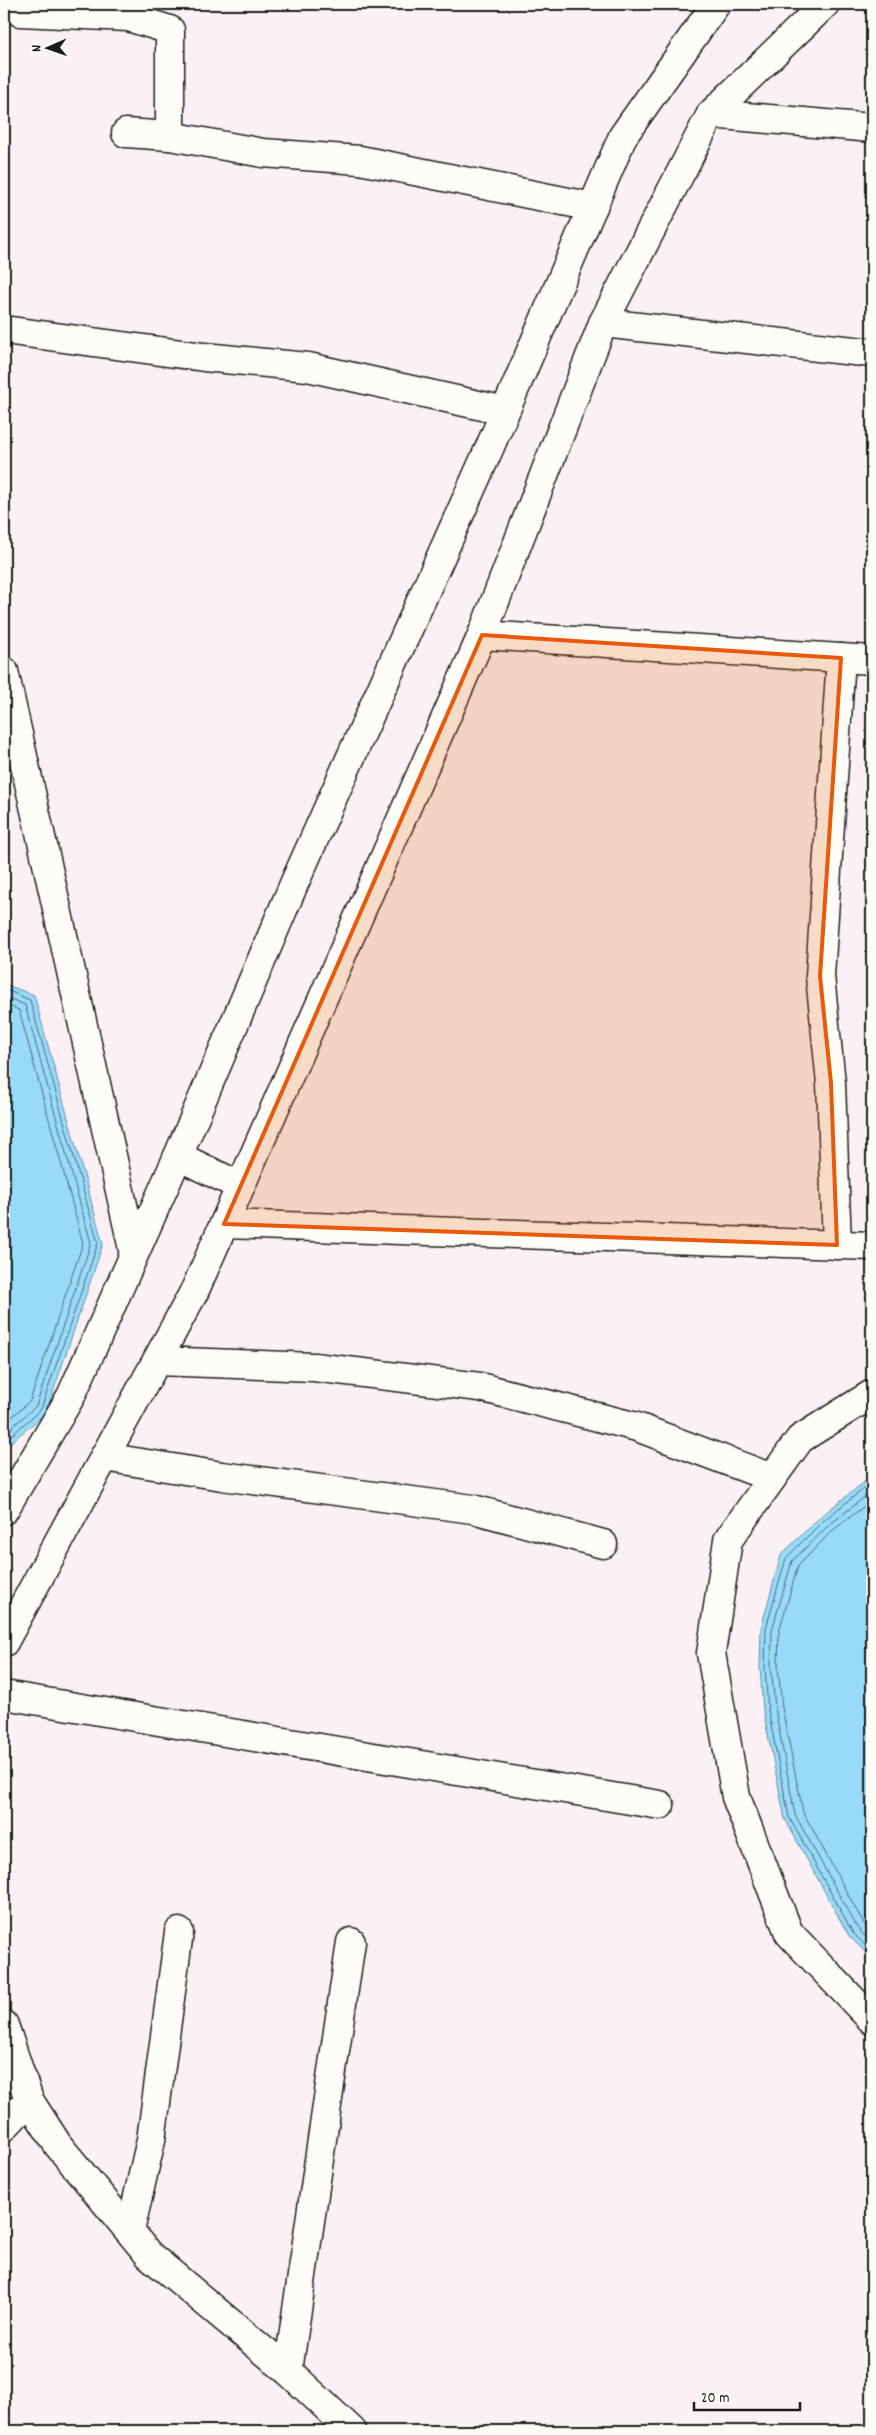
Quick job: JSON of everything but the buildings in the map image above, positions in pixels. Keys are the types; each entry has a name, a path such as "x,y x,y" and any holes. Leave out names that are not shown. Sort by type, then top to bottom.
{"street":[{"path":"15,4 20,12 128,17 170,30 170,136"},
{"path":"4,1510 71,1396 178,1156 294,884 505,411 623,136 716,4"},
{"path":"4,1642 195,1290 482,635 603,324 711,114 825,4"},
{"path":"711,114 872,128"},
{"path":"126,132 170,136 263,153 360,160 593,206"},
{"path":"603,324 872,353"},
{"path":"4,330 204,357 308,367 505,411"},
{"path":"482,635 872,660"},
{"path":"837,1245 831,1083 820,976 842,658"},
{"path":"4,671 134,1254"},
{"path":"178,1156 240,1186"},
{"path":"224,1224 872,1246"},
{"path":"157,1361 314,1367 480,1387 637,1427 772,1478"},
{"path":"872,1394 800,1439 728,1540 711,1653 736,1797 789,1933 872,2020"},
{"path":"104,1457 222,1476 473,1509 603,1544"},
{"path":"4,1695 660,1805"},
{"path":"130,2232 151,2140 178,1932"},
{"path":"288,2371 351,1942"},
{"path":"4,2025 29,2100 58,2145 130,2232 149,2254 288,2371 352,2431"},
{"path":"4,2126 29,2100"}],"highlighted area":[{"path":"482,635 841,658 820,976 831,1083 837,1245 224,1224"}],"water":[{"path":"4,984 34,995 103,1244 46,1413 4,1448"},
{"path":"872,1476 872,1959 849,1936 785,1819 763,1710 760,1667 761,1628 781,1555 820,1517"}]}
